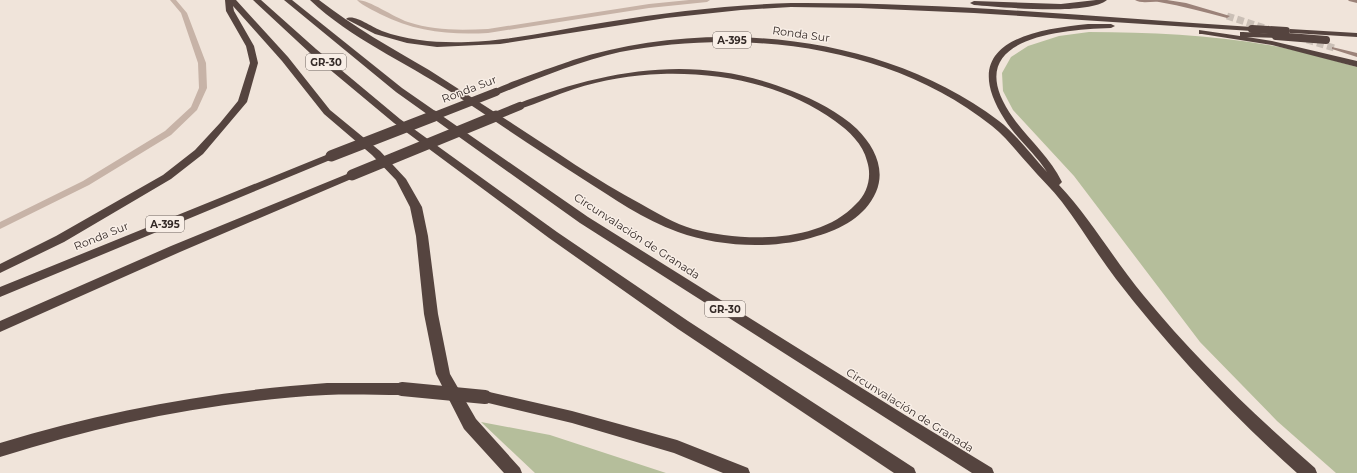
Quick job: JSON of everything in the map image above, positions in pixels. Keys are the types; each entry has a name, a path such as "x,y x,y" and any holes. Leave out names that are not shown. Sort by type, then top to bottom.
{"highway":[{"path":"0,269 60,239 167,177 199,152 228,119 242,102 254,63 250,46 230,11 230,0"},
{"path":"230,0 285,59 327,112 376,153 401,179 416,207 421,229 428,278 431,314 443,374 470,424 514,473"},
{"name":"GR-30","path":"257,0 313,51 397,121 528,217 683,325 908,473"},
{"name":"Circunvalación de Granada","path":"288,0 399,90 584,220 899,420 986,473"},
{"path":"315,0 330,4 358,24 377,32 397,38 442,44 501,42 701,10 791,5 863,5 915,2 1073,6 1092,4 1103,0"},
{"path":"0,327 75,292 352,175 520,106 575,86 605,78 634,74 692,72 747,80 795,95 838,118 853,131 866,146 873,160 875,175 872,191 862,207 846,220 828,230 795,238 759,241 722,239 687,232 622,199 429,74 364,37 333,16 315,0"},
{"path":"863,5 1357,35"},
{"path":"1309,473 1285,452 1214,382 1147,309 1119,274 1064,197 1055,177 1035,149 1009,118 996,95 990,73 996,58 1008,47 1023,39 1046,32 1072,28 1132,26 1357,42"},
{"path":"1195,31 1272,43 1357,64"},
{"name":"Ronda Sur","path":"0,292 331,156 496,92 586,60 620,50 672,42 733,40 809,47 862,58 928,82 964,101 996,124 1064,197"},
{"path":"0,450 52,432 168,406 260,394 327,389 402,389 485,397 572,417 677,447 742,473"}],"street":[{"path":"0,226 86,183 168,133 194,108 203,88 202,63 184,13 173,0"},
{"path":"360,0 408,25 426,30 461,33 488,31 649,6 707,0"},
{"path":"1138,0 1159,0"},
{"path":"1156,0 1186,5 1227,16 1186,0"},
{"path":"1351,0 1357,1"},
{"path":"1334,48 1357,55"}],"green space":[{"path":"1089,32 1179,35 1224,39 1290,49 1357,67 1357,473 1336,473 1277,421 1200,342 1074,176 1013,110 1003,91 1002,73 1011,57 1028,46 1059,36"},
{"path":"481,422 550,435 666,473 535,473"}],"tunnel":[{"path":"1227,16 1268,29"},
{"path":"1307,40 1334,48"}]}
